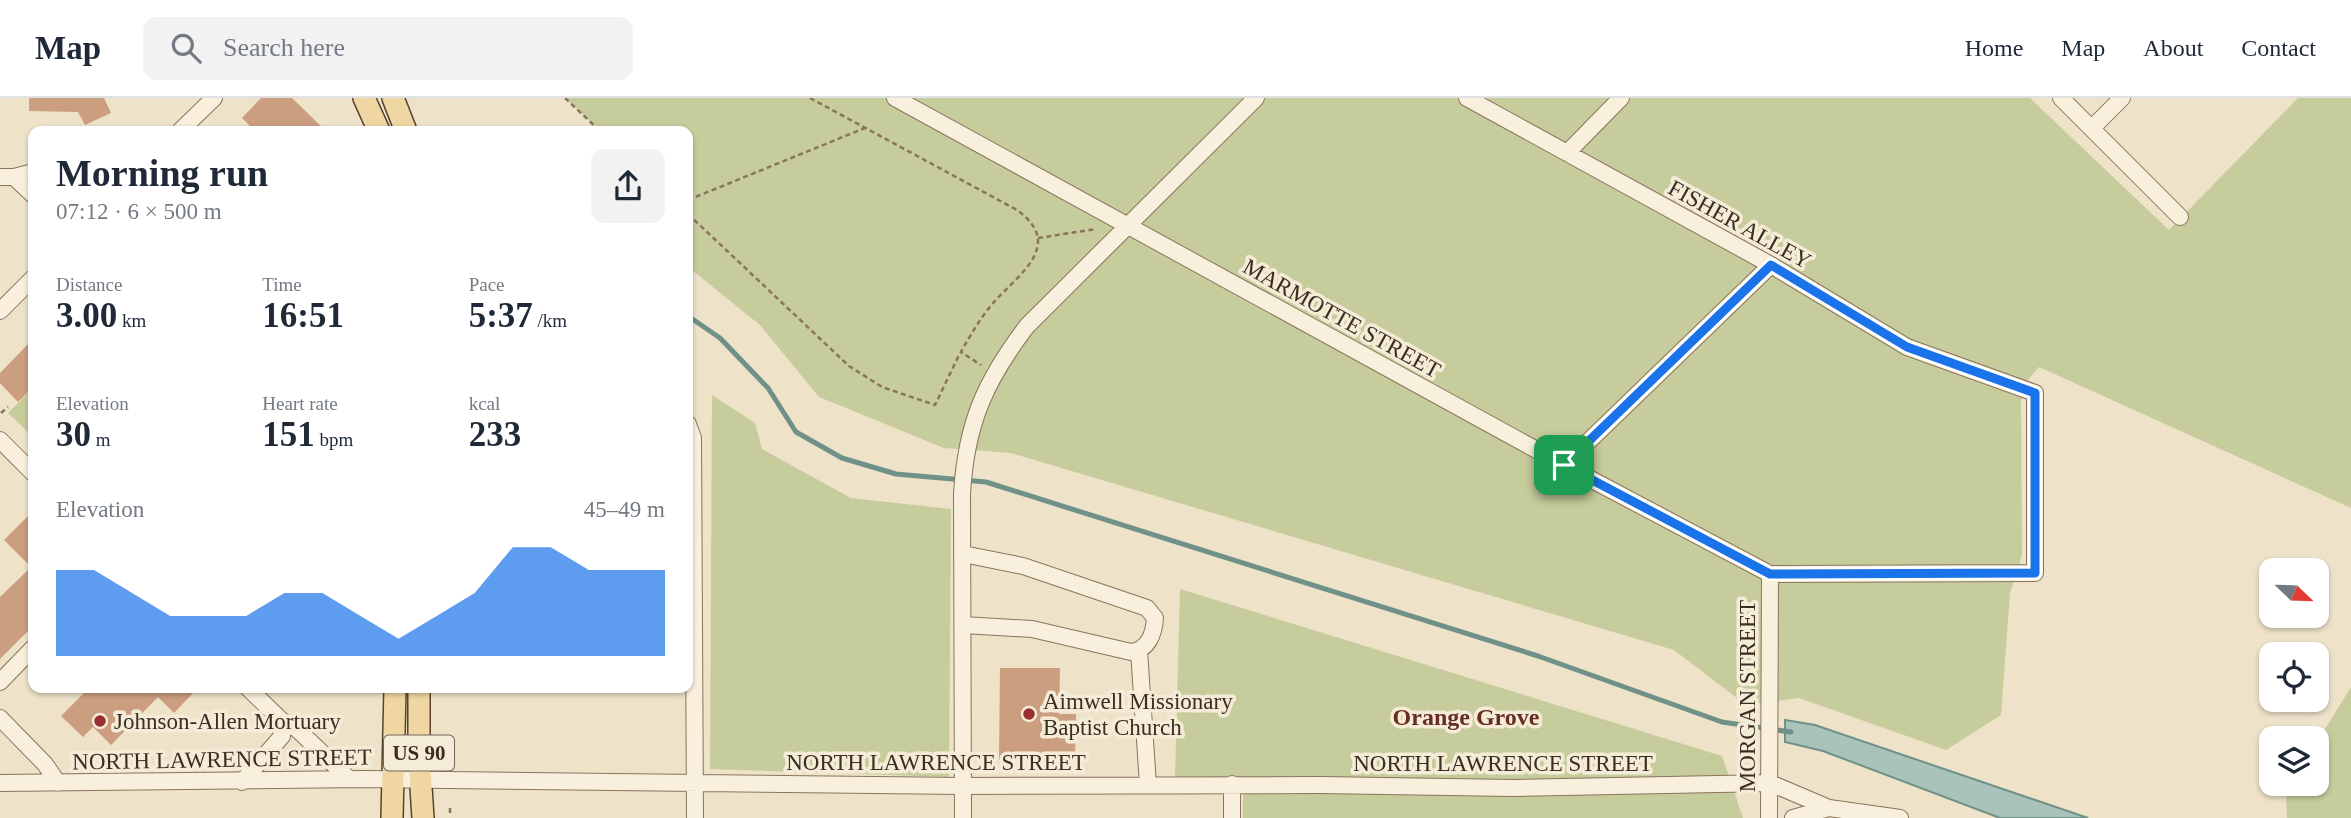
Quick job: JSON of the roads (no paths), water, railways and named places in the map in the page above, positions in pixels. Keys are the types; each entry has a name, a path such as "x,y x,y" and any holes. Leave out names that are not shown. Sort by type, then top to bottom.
{"main road":[{"path":"364,98 377,126"},
{"path":"393,98 403,126"},
{"name":"US 90","path":"392,818 395,693"},
{"name":"US 90","path":"419,693 423,818"}],"street":[{"path":"185,126 214,98"},
{"name":"MARMOTTE STREET","path":"895,98 917,103 1128,225 1564,465 1770,574"},
{"path":"963,818 962,494 964,462 972,422 1006,353 1027,326 1256,98"},
{"name":"FISHER ALLEY","path":"1467,98 1771,265 1907,347 2035,393 2035,573 1770,574"},
{"path":"1567,153 1621,98"},
{"path":"2061,98 2180,217"},
{"path":"2092,128 2122,98"},
{"path":"7,177 28,173"},
{"path":"7,177 28,192"},
{"path":"1564,465 1771,265"},
{"path":"0,311 28,283"},
{"path":"693,438 695,818"},
{"path":"0,440 28,468"},
{"path":"963,554 1023,566 1147,608 1155,618 1148,643 1139,651 1131,652 1032,629 963,625"},
{"name":"MORGAN STREET","path":"1769,818 1770,574"},
{"path":"1139,651 1148,785"},
{"path":"0,682 28,653"},
{"path":"253,693 282,721 297,729 349,779"},
{"path":"0,718 45,764 58,783"},
{"path":"242,782 282,736 282,721"},
{"name":"NORTH LAWRENCE STREET","path":"0,783 349,779 962,786 1514,788 1770,783 1829,808"},
{"path":"1232,785 1232,818"},
{"path":"1793,818 1829,808 1900,818"}],"water":[{"path":"1785,720 1815,725 2088,818 2000,818 1823,751 1785,742"}],"waterway":[{"path":"693,319 720,338 768,388 796,432 842,458 896,474 986,482 1538,656 1722,722 1791,732"}],"place":[{"name":"Aimwell Missionary Baptist Church","path":"1029,714"},
{"name":"Johnson-Allen Mortuary","path":"100,721"}],"district":[{"name":"Orange Grove","path":"1466,717"}]}
